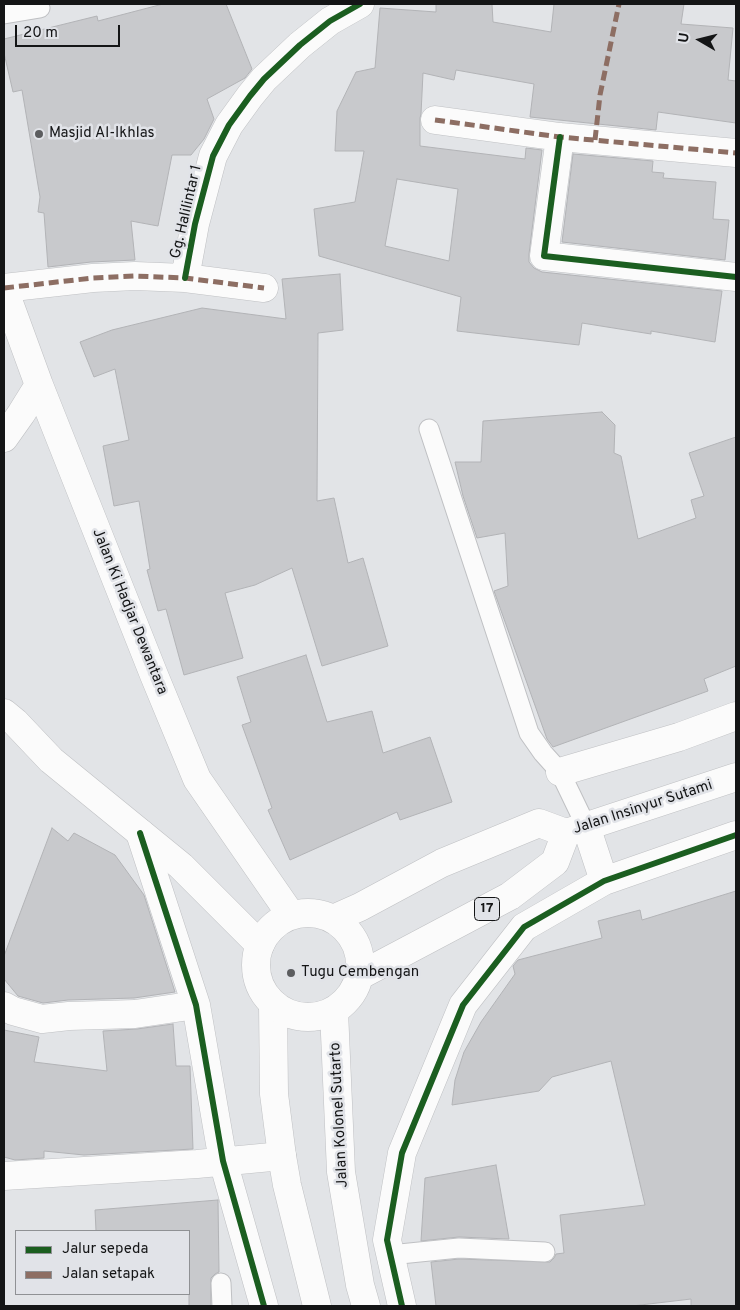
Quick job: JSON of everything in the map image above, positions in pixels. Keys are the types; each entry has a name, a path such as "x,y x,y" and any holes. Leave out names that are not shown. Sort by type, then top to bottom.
{"main road":[{"name":"Gg. Halilintar 1","path":"185,278 195,224 213,156 229,125 264,79 300,45 330,21 360,4"},
{"path":"435,120 560,137 736,153"},
{"path":"560,137 544,256 736,277"},
{"path":"4,289 93,278 135,276 185,278 264,288"},
{"name":"Jalan Ki Hadjar Dewantara","path":"4,289 39,384 154,675 198,779 291,915"},
{"path":"4,438 39,384"},
{"path":"560,772 678,737 736,716"},
{"path":"7,723 204,888 260,945"},
{"name":"Jalan Insinyur Sutami","path":"359,976 510,896 555,862 576,830 736,777"},
{"path":"333,919 368,904 442,863 539,823 576,830 604,881"},
{"path":"140,833 196,1005 223,1162 264,1306"},
{"path":"402,1306 387,1240 402,1153 463,1005 524,927 604,881 736,835"},
{"path":"313,913 333,919 350,934 359,954 359,976 350,996 334,1011 314,1018 292,1016 273,1005 262,992 256,977 256,960 260,945 273,927 291,915 313,913"},
{"path":"4,1006 13,1011 42,1019 69,1016 135,1014 196,1005"},
{"path":"273,1005 274,1094 282,1156 287,1185 318,1306"},
{"name":"Jalan Kolonel Sutarto","path":"334,1011 341,1172 360,1285 366,1306"},
{"path":"4,1176 223,1162 282,1156"}],"lane":[{"path":"4,14 40,8"},
{"path":"429,429 529,733 560,772 576,830"},
{"path":"390,1255 459,1248 545,1252"},
{"path":"221,1283 222,1306"}],"building":[{"path":"163,4 226,4 252,69 245,78 207,99 214,119 204,139 191,155 172,155 158,226 131,221 135,260 91,262 48,267 44,213 38,212 40,197 22,90 13,92 4,53 4,39 97,16 98,21"},
{"path":"436,4 492,4 493,22 551,32 554,4 684,4 681,24 733,28 728,80 736,81 736,123 658,112 656,130 530,117 534,84 456,70 454,80 423,73 420,118 420,146 525,159 526,148 542,150 529,254 529,262 534,268 542,272 722,291 715,342 651,331 651,334 582,323 579,345 457,331 461,297 319,256 314,209 355,202 364,151 335,151 337,111 356,72 375,68 380,8 436,12","holes":["397,179 458,189 449,261 385,246"]},
{"path":"573,154 653,161 652,172 664,173 663,178 716,182 713,219 729,220 725,260 562,242"},
{"path":"340,274 343,330 318,333 317,501 334,498 348,563 363,558 388,646 322,666 292,568 255,585 225,593 243,658 184,675 166,609 158,611 147,570 150,569 139,501 114,506 103,446 129,440 115,369 94,377 80,342 112,330 202,308 286,319 282,279"},
{"path":"602,412 615,425 614,453 621,456 638,539 696,518 691,500 704,496 689,453 736,437 736,666 704,679 708,691 553,747 547,739 494,591 508,586 505,533 477,538 463,496 455,462 481,462 483,421"},
{"path":"306,655 327,722 372,711 383,753 430,737 452,802 400,820 397,812 290,860 268,810 272,808 242,725 251,722 237,677"},
{"path":"52,828 68,841 74,833 115,855 144,895 175,992 134,998 68,1000 43,1003 18,996 4,979 4,956"},
{"path":"736,891 736,1306 691,1306 691,1299 632,1306 436,1306 431,1262 459,1259 550,1262 556,1254 564,1253 560,1215 645,1205 611,1061 552,1077 539,1091 452,1105 455,1080 464,1052 481,1022 515,974 513,966 518,960 602,938 598,921 640,910 642,920"},
{"path":"173,1024 176,1066 190,1066 193,1149 84,1155 44,1151 44,1158 15,1160 4,1157 4,1030 39,1037 34,1062 107,1071 103,1031"},
{"path":"496,1165 509,1239 459,1237 421,1241 425,1178"},
{"path":"218,1200 219,1272 211,1278 211,1306 189,1306 190,1230 96,1230 95,1210"}],"marked path":[{"path":"595,140 600,95 619,4"},
{"path":"435,120 560,137 736,153"},
{"path":"4,288 93,278 135,276 185,278 264,288"}],"cycle path":[{"path":"185,278 195,224 213,156 229,125 264,79 300,45 330,21 360,4"},
{"path":"560,137 544,256 736,277"},
{"path":"140,833 196,1005 223,1161 264,1306"},
{"path":"402,1306 387,1240 402,1153 463,1005 524,927 604,881 736,835"}],"place":[{"name":"Masjid Al-Ikhlas","path":"39,134"},
{"name":"Tugu Cembengan","path":"291,973"}]}
